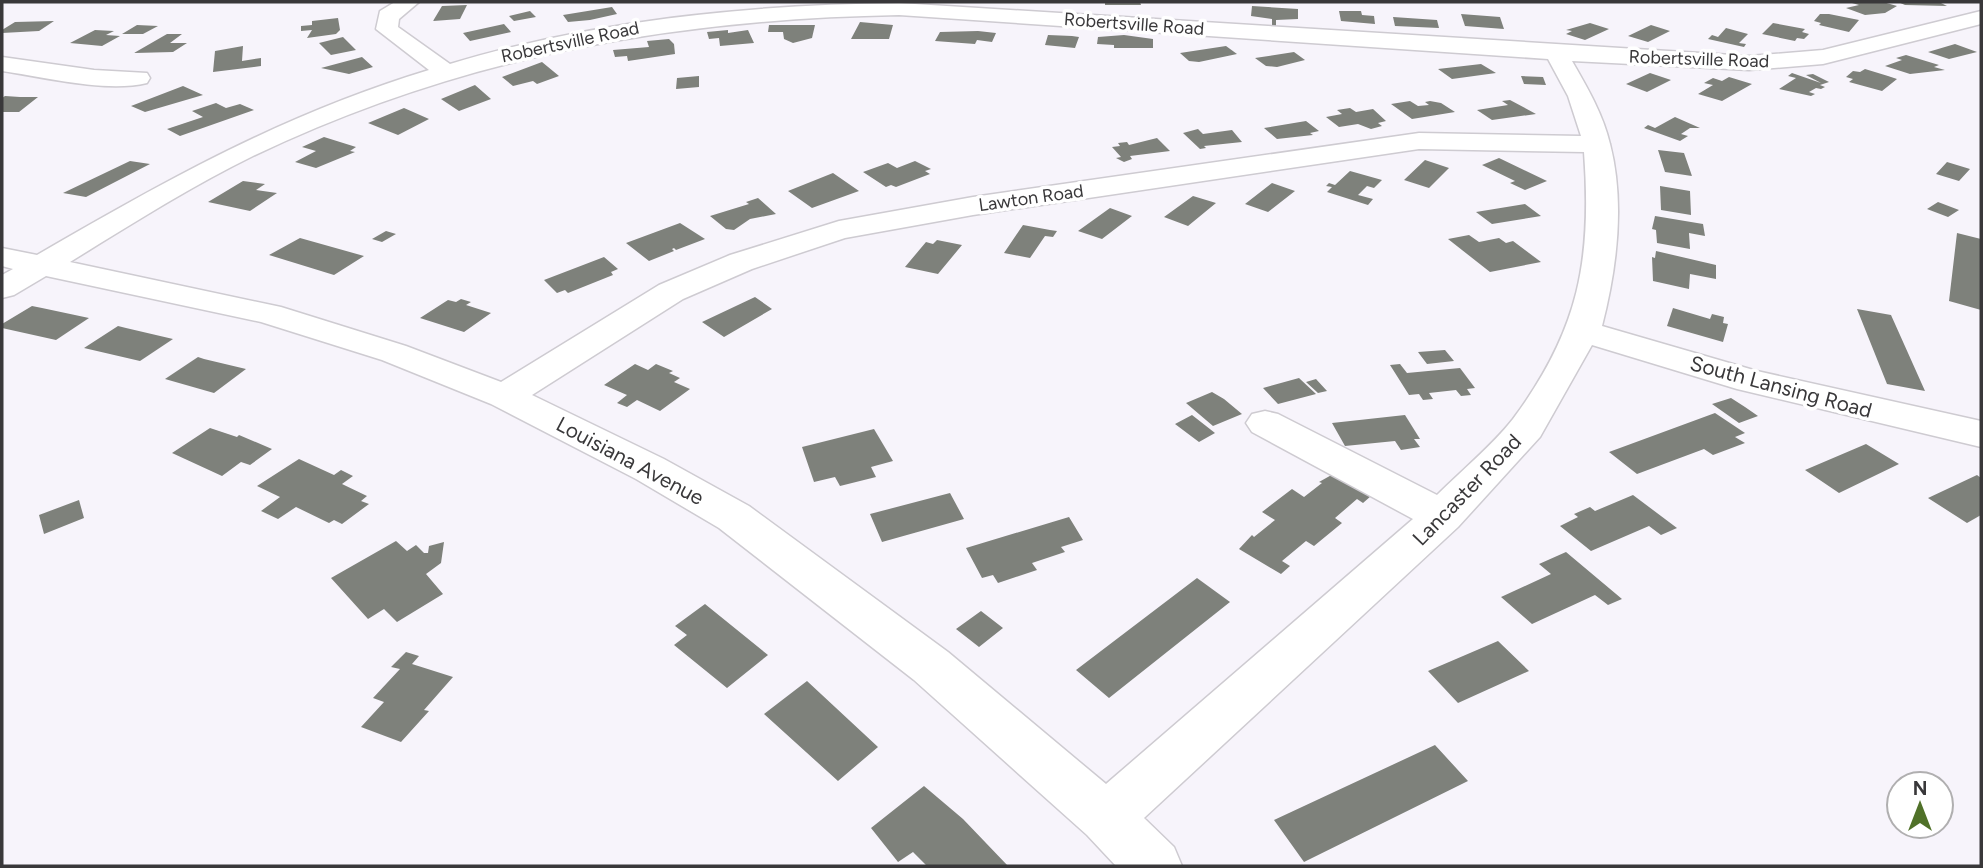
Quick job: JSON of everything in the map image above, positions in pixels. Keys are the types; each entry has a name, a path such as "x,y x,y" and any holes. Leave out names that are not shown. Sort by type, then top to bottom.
{"street":[{"path":"409,2 388,16 387,29 445,71"},
{"name":"Robertsville Road","path":"2,288 45,265 74,244 244,150 323,114 445,71 594,35 676,11 880,9 1190,18 1515,50 1722,63 1803,60 1833,55 1981,17"},
{"path":"1190,18 1249,11"},
{"path":"1468,33 1507,35 1515,50"},
{"name":"Lancaster Road","path":"1106,818 1387,571 1443,516 1526,428 1583,331 1596,286 1601,243 1602,180 1597,144 1580,96 1556,52"},
{"path":"2,64 94,77 138,78"},
{"name":"Lawton Road","path":"504,396 671,292 741,262 839,230 973,206 1419,141 1597,144"},
{"name":"Louisiana Avenue","path":"2,257 270,314 394,353 504,396 650,469 734,517 931,666 1106,818 1154,866"},
{"name":"South Lansing Road","path":"1583,331 1750,381 1981,434"},
{"path":"1265,423 1443,516"}],"building":[{"path":"1105,2 1140,2 1141,5 1105,5"},
{"path":"1858,2 1883,2 1897,6 1885,13 1865,15 1846,8 1859,5 1852,3"},
{"path":"1898,2 1939,2 1947,6 1905,5"},
{"path":"467,5 460,19 433,21 442,6"},
{"path":"1252,6 1298,9 1298,19 1276,20 1276,28 1272,28 1272,19 1251,16"},
{"path":"612,7 617,14 590,20 568,22 563,15"},
{"path":"530,11 536,17 514,21 509,16"},
{"path":"1339,11 1361,11 1362,15 1374,16 1375,24 1341,21"},
{"path":"1461,14 1500,17 1504,29 1465,26"},
{"path":"1820,14 1859,20 1849,32 1819,25 1821,23 1814,21"},
{"path":"1393,17 1437,20 1439,28 1395,26"},
{"path":"338,18 340,30 336,34 307,38 312,30 301,31 301,26 312,25 312,21"},
{"path":"54,21 39,31 2,33 2,30 15,22"},
{"path":"860,22 893,25 889,39 851,39"},
{"path":"1590,23 1609,29 1585,40 1566,34 1572,31 1566,30"},
{"path":"1773,23 1805,29 1802,32 1809,34 1804,39 1797,38 1795,41 1762,34"},
{"path":"504,24 511,32 470,41 463,33"},
{"path":"137,25 158,26 143,34 122,34"},
{"path":"769,25 815,25 812,38 793,43 784,39 783,32 768,32"},
{"path":"1651,25 1670,31 1648,42 1628,36"},
{"path":"1726,28 1748,34 1739,43 1746,44 1744,47 1708,39 1712,35 1718,37"},
{"path":"95,30 114,31 106,35 120,36 102,46 70,43"},
{"path":"728,30 728,33 748,30 754,43 720,46 719,38 709,39 707,32"},
{"path":"940,32 996,33 992,42 977,40 975,44 935,41"},
{"path":"167,34 182,34 170,43 187,43 173,52 134,53"},
{"path":"1048,35 1079,37 1075,48 1045,45"},
{"path":"1124,35 1153,39 1153,48 1114,48 1114,45 1097,44 1098,37"},
{"path":"343,37 356,50 331,55 319,43"},
{"path":"669,39 674,44 675,54 628,61 627,56 615,57 613,50 649,47 647,41"},
{"path":"1955,44 1977,52 1949,59 1928,52"},
{"path":"243,46 242,61 261,58 261,66 213,72 215,51"},
{"path":"1226,46 1237,54 1199,62 1189,61 1180,53"},
{"path":"1294,52 1305,60 1277,67 1266,66 1255,58"},
{"path":"1906,55 1939,65 1934,67 1945,70 1910,74 1885,66 1902,60 1896,58"},
{"path":"362,57 373,67 349,74 321,68"},
{"path":"542,62 559,76 537,84 533,81 513,86 502,77"},
{"path":"1481,64 1496,73 1452,79 1438,69"},
{"path":"1865,69 1897,79 1882,91 1849,82 1853,79 1846,77 1853,71 1860,72"},
{"path":"1650,73 1671,80 1647,92 1626,84"},
{"path":"1792,73 1821,83 1806,75 1813,74 1829,82 1820,85 1825,87 1821,89 1816,88 1809,92 1815,94 1811,96 1779,89 1796,78 1788,76"},
{"path":"699,76 699,87 676,89 677,78"},
{"path":"1521,76 1543,77 1546,85 1524,84"},
{"path":"1729,77 1752,84 1722,101 1698,94 1713,85 1704,83 1713,78 1722,81"},
{"path":"475,85 491,99 459,111 441,99"},
{"path":"183,86 203,95 145,112 131,106"},
{"path":"38,97 19,112 2,112 2,98"},
{"path":"1510,100 1536,114 1492,120 1477,110 1508,105 1502,101"},
{"path":"1410,101 1418,106 1429,105 1425,102 1430,101 1441,103 1455,112 1412,119 1391,104"},
{"path":"216,103 226,108 240,104 254,110 180,136 167,129 203,117 192,111"},
{"path":"404,108 429,119 398,135 368,123"},
{"path":"1350,108 1356,112 1373,109 1386,121 1378,123 1382,126 1371,129 1358,124 1339,127 1326,117 1342,114 1337,110"},
{"path":"1675,117 1700,128 1690,128 1681,134 1688,136 1680,141 1644,128 1648,125 1655,128"},
{"path":"1306,121 1319,131 1310,133 1313,135 1277,139 1264,128"},
{"path":"1198,129 1203,134 1232,130 1242,142 1204,146 1206,148 1200,149 1183,133"},
{"path":"324,137 356,147 350,151 355,152 316,168 295,162 316,151 302,147"},
{"path":"1157,138 1170,151 1130,156 1132,159 1124,162 1116,158 1121,157 1112,147 1120,146 1118,143 1127,142 1129,145"},
{"path":"1658,150 1684,153 1692,176 1665,172"},
{"path":"1499,158 1547,181 1525,190 1510,183 1515,181 1482,165"},
{"path":"1425,160 1449,168 1429,188 1404,180"},
{"path":"130,161 150,164 86,197 63,193"},
{"path":"915,161 931,169 925,171 930,174 896,187 886,187 863,172 888,163 897,168"},
{"path":"1947,162 1970,169 1959,181 1936,174"},
{"path":"1350,171 1382,180 1374,188 1367,186 1358,195 1373,199 1368,205 1327,192 1332,187 1326,186 1329,183 1335,185"},
{"path":"833,173 859,191 812,208 788,191"},
{"path":"243,181 265,184 256,190 277,193 250,211 208,202"},
{"path":"1272,183 1295,191 1268,212 1245,204"},
{"path":"1660,186 1690,191 1691,215 1661,210"},
{"path":"1193,196 1216,203 1188,226 1164,217"},
{"path":"758,198 776,214 750,219 734,230 726,229 710,216 749,204 746,202"},
{"path":"1938,202 1959,210 1948,217 1927,209"},
{"path":"1525,204 1541,216 1492,224 1476,212"},
{"path":"1110,208 1132,216 1102,239 1078,231"},
{"path":"1655,216 1703,224 1705,236 1689,233 1690,249 1657,243 1656,230 1652,229"},
{"path":"680,223 705,239 676,250 674,248 674,251 649,261 626,243"},
{"path":"1023,225 1057,231 1053,237 1045,236 1030,258 1004,253"},
{"path":"386,231 396,234 382,242 372,239"},
{"path":"1957,233 1981,239 1981,310 1949,301"},
{"path":"1469,235 1479,242 1499,238 1506,243 1513,241 1541,262 1490,272 1448,239"},
{"path":"300,238 364,256 334,275 269,255"},
{"path":"937,240 962,245 938,274 905,267 926,242 933,244"},
{"path":"1656,251 1716,265 1716,279 1690,274 1689,289 1653,281 1652,257 1655,258"},
{"path":"604,257 618,269 611,272 613,275 568,293 565,290 557,293 544,280"},
{"path":"755,297 772,309 724,337 702,322"},
{"path":"461,299 471,302 466,305 491,313 464,332 420,318 448,300 456,302"},
{"path":"32,306 89,318 56,340 2,328 2,324"},
{"path":"1673,308 1710,319 1712,314 1724,317 1723,323 1728,324 1723,342 1667,326"},
{"path":"1857,309 1891,315 1925,391 1887,384"},
{"path":"118,326 173,339 140,361 84,348"},
{"path":"1445,350 1454,361 1427,364 1418,352"},
{"path":"198,357 246,369 214,393 165,379"},
{"path":"635,364 648,370 656,364 673,371 669,373 680,378 674,382 690,389 660,411 637,400 627,407 617,403 627,395 604,385"},
{"path":"1400,364 1407,373 1460,368 1475,388 1467,389 1471,395 1461,396 1456,390 1429,393 1433,399 1423,400 1419,394 1409,395 1390,365"},
{"path":"1299,378 1316,394 1278,404 1263,388"},
{"path":"1316,379 1327,391 1318,393 1306,382"},
{"path":"1212,392 1242,414 1213,426 1186,403"},
{"path":"1731,398 1758,416 1739,423 1712,404"},
{"path":"1715,413 1745,433 1735,437 1745,443 1713,455 1704,449 1637,474 1609,452"},
{"path":"1192,415 1215,433 1199,442 1175,424"},
{"path":"1405,415 1420,439 1414,439 1420,447 1401,450 1395,441 1345,446 1332,423"},
{"path":"210,428 237,437 239,435 272,449 250,465 241,462 222,476 172,453"},
{"path":"874,429 893,461 871,467 876,477 840,486 835,477 814,482 802,447"},
{"path":"1866,444 1899,464 1839,493 1805,470"},
{"path":"299,459 334,475 341,470 353,476 342,484 367,496 361,501 369,504 342,524 334,520 329,523 296,507 278,519 261,511 280,497 257,486"},
{"path":"1335,473 1371,496 1363,503 1357,499 1335,518 1342,523 1314,546 1306,541 1282,561 1290,566 1281,574 1239,549 1252,535 1254,537 1275,520 1262,512 1292,489 1304,497 1322,483 1319,482"},
{"path":"1977,475 1981,478 1981,515 1967,523 1928,498"},
{"path":"950,493 964,519 882,542 870,514"},
{"path":"1633,495 1677,528 1661,535 1649,526 1591,551 1560,526 1578,517 1574,514 1590,507 1595,511"},
{"path":"79,500 84,518 44,534 39,515"},
{"path":"1069,517 1083,540 1061,547 1065,552 1032,563 1037,570 998,583 993,575 982,578 966,548"},
{"path":"396,541 407,551 416,545 424,553 428,553 429,546 444,542 441,563 426,574 443,594 397,622 384,609 368,619 331,578"},
{"path":"1566,552 1622,599 1608,605 1595,595 1532,624 1501,597 1551,574 1539,564"},
{"path":"1197,578 1230,602 1109,698 1076,670"},
{"path":"705,604 768,655 727,688 674,645 687,635 675,626"},
{"path":"981,611 1003,628 979,647 956,629"},
{"path":"1498,641 1529,671 1458,703 1428,671"},
{"path":"406,652 419,656 412,664 453,677 424,710 429,711 401,742 361,727 384,702 373,698 400,669 391,667"},
{"path":"807,681 878,747 838,781 764,714"},
{"path":"1435,745 1468,781 1304,862 1274,820"},
{"path":"924,786 963,819 1008,866 927,866 913,852 898,862 871,828"}]}
